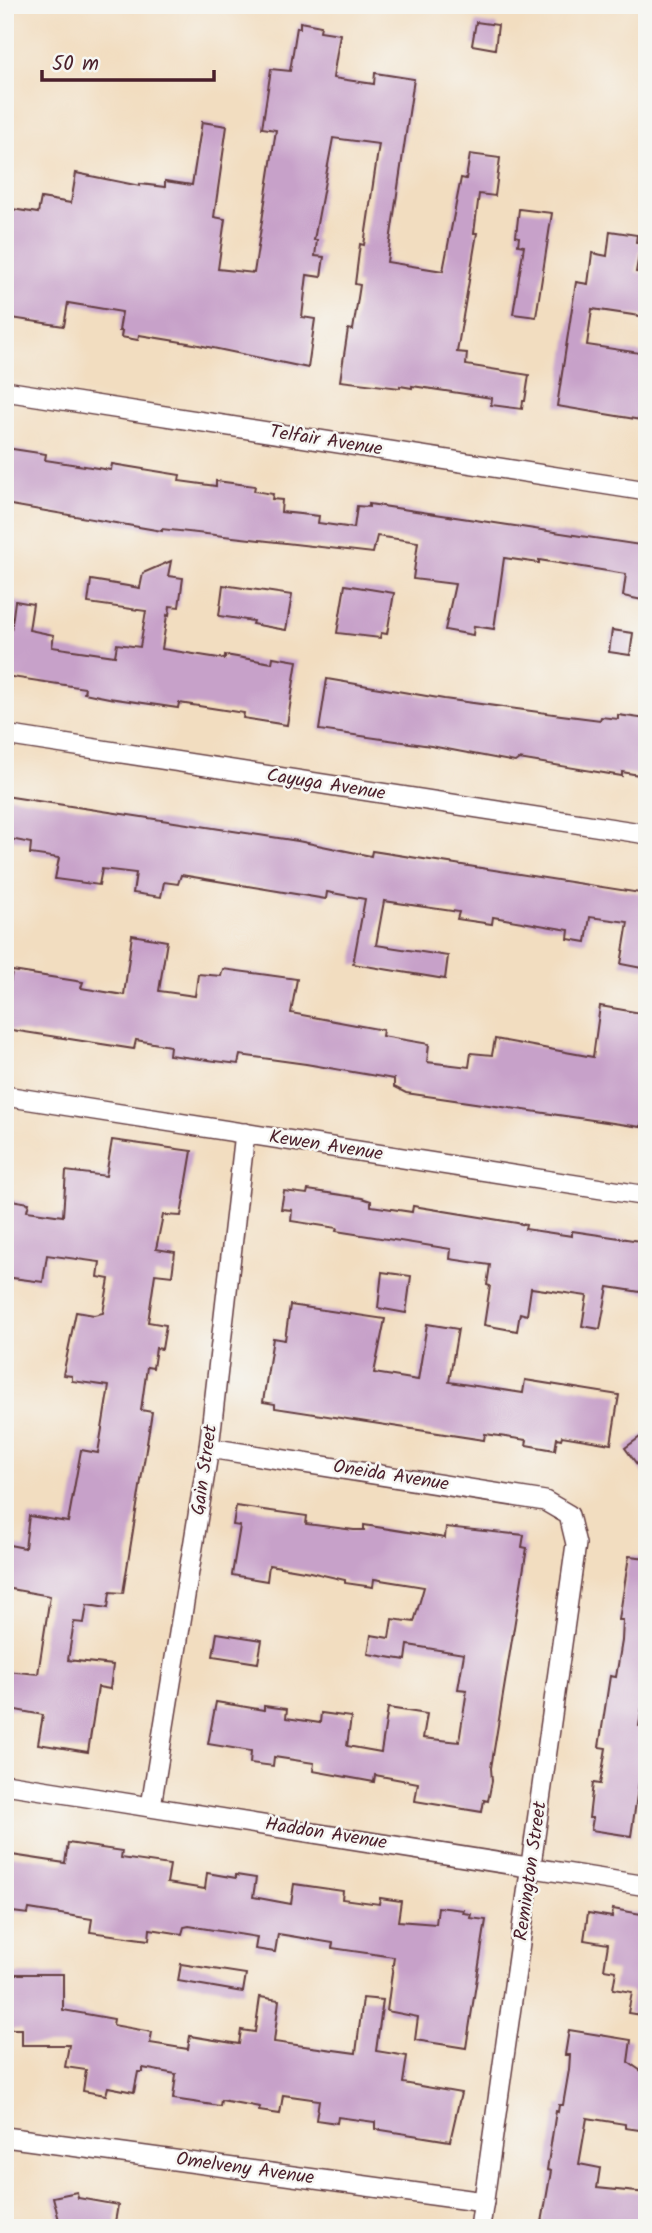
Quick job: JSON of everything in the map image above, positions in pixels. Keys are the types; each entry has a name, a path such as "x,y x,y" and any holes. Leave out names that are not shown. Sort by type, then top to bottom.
{"street":[{"name":"Telfair Avenue","path":"5,391 647,491"},
{"name":"Cayuga Avenue","path":"5,735 647,834"},
{"name":"Kewen Avenue","path":"5,1096 647,1196"},
{"name":"Gain Street","path":"151,1806 209,1448 245,1133"},
{"name":"Oneida Avenue","path":"209,1448 545,1501 569,1515"},
{"name":"Remington Street","path":"480,2228 576,1544 569,1515"},
{"name":"Haddon Avenue","path":"5,1784 647,1886"},
{"name":"Omelveny Avenue","path":"5,2137 484,2202"}],"building":[{"path":"300,22 321,26 320,31 340,34 333,78 374,84 375,73 414,79 387,262 443,271 461,178 466,179 470,154 500,158 495,196 479,194 474,233 477,233 457,352 467,353 466,365 529,375 522,409 491,405 492,398 412,386 400,388 340,381 348,329 353,330 360,285 355,284 360,244 364,245 379,144 333,138 314,240 317,240 315,256 324,257 321,277 307,275 302,317 315,319 308,368 194,344 139,335 138,340 121,337 122,331 119,331 122,312 68,303 64,326 5,317 5,208 38,213 41,198 71,203 76,173 140,186 165,187 165,181 192,185 202,122 227,126 214,217 225,219 218,269 254,273 276,130 262,128 271,69 290,71"},
{"path":"476,22 498,25 495,49 472,45"},
{"path":"519,209 552,213 536,317 513,314 524,246 518,245 519,237 516,236"},
{"path":"610,231 637,235 636,242 641,243 636,272 647,273 647,317 592,309 587,345 647,354 647,421 557,406 576,282 588,284 592,253 607,256"},
{"path":"6,448 46,454 45,460 111,470 112,464 180,475 179,481 216,486 216,481 255,486 254,491 273,494 272,499 282,500 281,512 319,516 318,523 354,528 357,506 369,507 369,504 647,546 647,601 623,596 626,574 539,560 539,563 504,558 494,629 474,626 473,635 445,630 455,584 413,579 418,542 377,536 373,553 162,531 5,504"},
{"path":"171,561 168,576 183,578 179,607 170,606 169,616 167,615 162,649 225,659 225,655 272,663 273,657 297,661 287,725 243,718 244,713 179,703 178,708 109,698 84,693 85,688 5,676 15,601 33,604 29,630 54,635 52,647 115,656 117,644 140,647 146,611 88,603 91,580 140,588 143,573"},
{"path":"223,585 292,595 286,630 219,616"},
{"path":"345,585 394,593 387,634 381,633 380,638 337,633"},
{"path":"612,630 633,633 630,655 609,652"},
{"path":"327,679 444,699 600,720 601,717 618,719 618,715 647,719 639,775 622,772 622,776 519,759 515,762 431,746 319,730"},
{"path":"5,796 298,841 371,856 372,851 647,894 647,969 621,964 628,922 590,917 586,942 568,939 569,930 493,917 492,924 457,919 459,912 384,901 376,945 448,956 445,979 353,964 365,899 327,892 326,899 181,875 178,884 164,882 161,897 133,893 136,873 102,869 99,885 55,879 59,858 30,854 31,843 5,838"},
{"path":"132,935 167,941 159,991 195,996 198,974 221,976 223,969 297,979 291,1013 383,1030 382,1036 429,1044 427,1062 469,1067 471,1053 492,1055 495,1039 593,1057 600,1006 647,1014 647,1089 641,1127 406,1093 394,1087 394,1079 306,1064 240,1055 238,1064 169,1055 170,1046 136,1040 134,1049 5,1029 12,971 83,982 81,988 124,995"},
{"path":"112,1140 192,1151 181,1216 163,1215 156,1249 175,1252 172,1276 155,1274 148,1322 166,1325 162,1349 156,1348 153,1368 147,1367 141,1410 152,1412 123,1593 110,1592 108,1608 87,1605 84,1623 74,1622 68,1660 113,1665 110,1689 98,1687 88,1752 38,1744 43,1715 5,1708 5,1671 38,1674 50,1596 5,1588 5,1569 9,1545 25,1548 29,1516 68,1522 81,1450 98,1453 109,1386 72,1381 72,1376 63,1375 76,1312 94,1315 103,1313 109,1279 98,1277 100,1262 47,1255 43,1282 5,1277 5,1199 29,1203 27,1211 63,1216 66,1171 106,1176"},
{"path":"308,1190 362,1198 371,1201 371,1206 412,1212 413,1206 517,1223 526,1225 525,1229 572,1236 572,1231 647,1242 647,1293 608,1287 600,1329 582,1326 587,1296 531,1288 527,1315 520,1313 517,1331 484,1325 490,1265 450,1259 451,1249 291,1221 292,1210 281,1209 284,1191 307,1194"},
{"path":"382,1272 411,1276 406,1313 378,1308"},
{"path":"290,1305 385,1319 374,1373 418,1380 427,1324 458,1329 449,1382 523,1393 525,1380 619,1395 611,1444 562,1436 561,1439 557,1438 555,1450 526,1445 527,1440 485,1434 484,1440 275,1408 275,1404 263,1402 273,1338 285,1340"},
{"path":"647,1432 647,1478 625,1448"},
{"path":"236,1506 307,1516 306,1524 354,1530 364,1530 364,1525 445,1538 446,1527 524,1535 522,1547 527,1548 491,1768 492,1781 488,1801 484,1800 482,1812 415,1801 418,1783 375,1775 374,1782 313,1771 314,1763 274,1757 273,1766 250,1763 251,1751 208,1744 216,1702 264,1710 264,1706 287,1709 286,1718 320,1723 321,1713 351,1717 347,1746 381,1752 388,1708 427,1714 423,1738 459,1742 467,1690 458,1689 464,1654 408,1645 406,1660 368,1654 371,1635 389,1638 392,1619 414,1622 424,1587 374,1579 373,1587 269,1565 267,1581 232,1575 240,1526 233,1525"},
{"path":"629,1556 647,1558 647,1677 639,1726 647,1727 647,1763 642,1762 631,1836 591,1830 593,1818 589,1818 593,1783 600,1784 606,1748 599,1747 610,1676 616,1677 622,1641 623,1620 619,1620"},
{"path":"217,1633 262,1640 258,1663 213,1656"},
{"path":"68,1843 122,1851 121,1858 170,1865 167,1883 205,1889 207,1873 236,1878 236,1875 256,1878 253,1897 291,1904 294,1884 343,1891 342,1899 379,1904 380,1898 401,1901 398,1921 436,1924 438,1907 464,1910 463,1913 471,1914 470,1918 486,1920 466,2048 415,2040 418,2017 387,2011 394,1957 332,1948 333,1943 278,1934 275,1952 255,1949 257,1937 189,1926 184,1927 182,1934 150,1929 149,1940 90,1932 92,1919 29,1909 28,1914 5,1911 5,1854 65,1863"},
{"path":"613,1909 647,1915 647,2016 628,2013 632,1992 613,1989 616,1971 604,1969 608,1944 584,1940 588,1913 612,1917"},
{"path":"181,1964 246,1974 243,1992 178,1981"},
{"path":"5,1974 63,1974 63,2010 114,2019 113,2025 152,2032 150,2043 188,2049 190,2036 239,2044 241,2030 255,2032 260,1997 279,2000 274,2042 356,2053 363,1998 383,2000 376,2051 407,2056 403,2083 461,2093 450,2141 375,2129 375,2122 338,2117 337,2123 316,2120 319,2100 283,2095 280,2114 259,2111 260,2107 221,2100 220,2106 173,2099 176,2074 143,2068 143,2072 138,2072 134,2092 108,2087 106,2095 83,2091 86,2070 65,2067 69,2045 22,2045 22,2029 5,2029"},
{"path":"569,2030 631,2040 628,2062 647,2075 647,2131 625,2128 625,2124 587,2118 579,2164 600,2168 597,2188 647,2193 645,2228 541,2228 551,2171 547,2170 556,2111 558,2112 559,2105 563,2105 569,2070 570,2055 565,2055"},
{"path":"77,2192 78,2198 118,2205 114,2228 61,2228 53,2197"}]}
